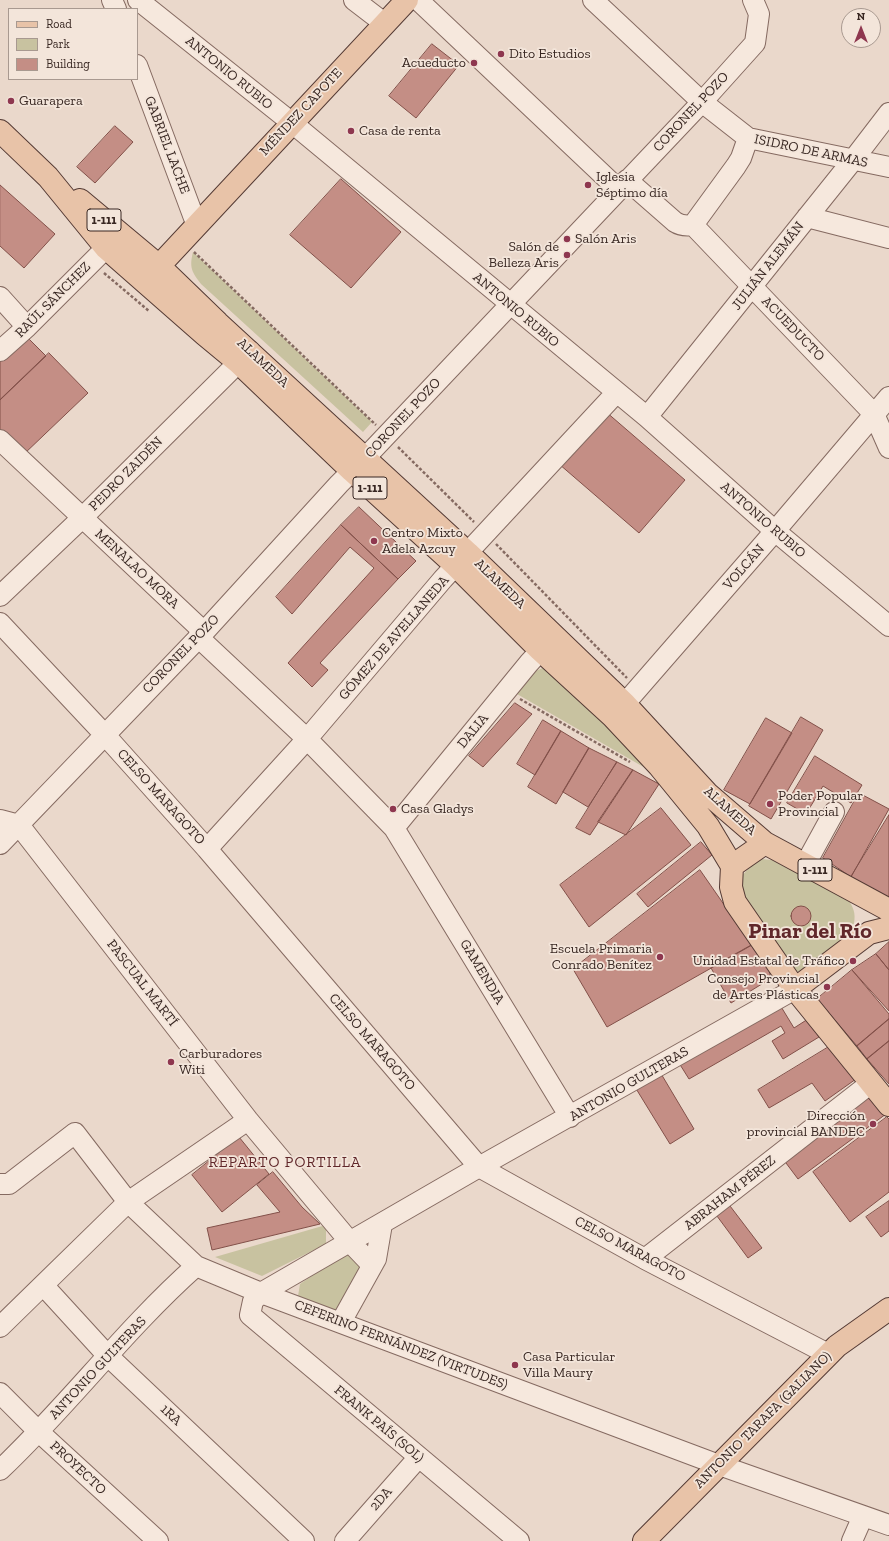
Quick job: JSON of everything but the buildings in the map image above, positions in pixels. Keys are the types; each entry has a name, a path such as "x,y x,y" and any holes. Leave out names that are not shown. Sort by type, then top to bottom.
{"main road":[{"name":"MÉNDEZ CAPOTE","path":"159,266 191,239 292,122 406,0"},
{"name":"ALAMEDA","path":"0,130 48,177 84,219 106,248 204,334 240,356"},
{"name":"ALAMEDA","path":"48,177 87,205 185,290 240,356 462,560 547,643 625,704 707,793 765,843 889,910"},
{"path":"84,219 139,264 149,268 159,266 157,272 160,282 240,356"},
{"path":"133,244 156,250 166,249 191,239"},
{"path":"185,290 179,266 179,258 191,239"},
{"name":"ALAMEDA","path":"625,704 659,766 690,802 708,826 732,866"},
{"path":"765,843 732,866 731,888 735,902 795,989 889,1105"},
{"name":"ANTONIO GULTERAS","path":"795,989 879,930 864,897"},
{"name":"ANTONIO TARAFA (GALIANO)","path":"644,1541 828,1354 889,1309"}],"street":[{"name":"ANTONIO RUBIO","path":"138,0 292,122 616,393 647,417 775,531 889,626"},
{"path":"354,0 384,23"},
{"path":"418,0 622,185 680,225 693,225 736,166 743,153 748,138"},
{"name":"ISIDRO DE ARMAS","path":"593,0 702,102 748,138 889,167"},
{"name":"CORONEL POZO","path":"0,844 9,823 105,735 622,185 702,102 755,43 759,14 753,0"},
{"name":"GABRIEL LACHE","path":"138,68 191,239"},
{"name":"JULIÁN ALEMÁN","path":"647,417 854,160 889,114"},
{"path":"807,217 889,238"},
{"name":"ACUEDUCTO","path":"693,225 874,414 889,448"},
{"name":"RAÚL SÁNCHEZ","path":"0,352 106,248"},
{"path":"0,297 27,327"},
{"name":"PEDRO ZAIDÉN","path":"0,596 82,518 240,356"},
{"name":"GÓMEZ DE AVELLANEDA","path":"207,849 307,739 443,579 616,393"},
{"name":"VOLCÁN","path":"625,704 889,397"},
{"name":"MENALAO MORA","path":"0,440 201,634 394,828"},
{"name":"CELSO MARAGOTO","path":"0,623 105,735 207,849 479,1167 646,1259 828,1354"},
{"name":"DALIA","path":"394,828 505,691 547,643"},
{"path":"805,865 834,812"},
{"name":"PASCUAL MARTÍ","path":"9,823 248,1120 350,1242 372,1265"},
{"name":"GAMENDIA","path":"394,828 570,1117"},
{"name":"ANTONIO GULTERAS","path":"257,1297 479,1167 795,989"},
{"name":"ABRAHAM PÉREZ","path":"646,1259 871,1083"},
{"path":"0,1327 128,1202 248,1120"},
{"name":"CEFERINO FERNÁNDEZ (VIRTUDES)","path":"0,1184 9,1184 74,1133 128,1202 196,1266 257,1297 341,1322 719,1465 889,1525"},
{"path":"341,1322 376,1259 382,1224"},
{"name":"ANTONIO GULTERAS","path":"0,1470 39,1432 107,1356 178,1282 196,1266"},
{"name":"1RA","path":"43,1284 107,1356 304,1541"},
{"name":"FRANK PAÍS (SOL)","path":"257,1297 250,1315 418,1458 519,1541"},
{"name":"PROYECTO","path":"0,1393 39,1432 158,1541"},
{"name":"2DA","path":"344,1541 418,1458"},
{"path":"852,1541 863,1516"}],"path":[{"path":"191,239 485,534 625,704"},
{"path":"505,691 633,764"}],"green space":[{"path":"193,252 372,422 363,432 201,284 195,276 191,266"},
{"path":"552,666 647,769 517,694 531,675 539,669"},
{"path":"762,859 772,860 848,899 853,907 855,916 854,923 848,935 828,956 810,970 800,972 789,969 737,887 744,874"},
{"path":"326,1225 326,1244 262,1276 215,1257"},
{"path":"352,1248 364,1263 335,1313 298,1296 300,1284"}],"place":[{"name":"Dito Estudios","path":"501,54"},
{"name":"Acueducto","path":"474,63"},
{"name":"Guarapera","path":"11,101"},
{"name":"Casa de renta","path":"351,131"},
{"name":"Iglesia Séptimo día","path":"588,185"},
{"name":"Salón Aris","path":"567,239"},
{"name":"Salón de Belleza Aris","path":"567,255"},
{"name":"Centro Mixto Adela Azcuy","path":"374,541"},
{"name":"Poder Popular Provincial","path":"770,804"},
{"name":"Casa Gladys","path":"393,809"},
{"name":"Escuela Primaria Conrado Benítez","path":"660,957"},
{"name":"Unidad Estatal de Tráfico","path":"853,961"},
{"name":"Consejo Provincial de Artes Plásticas","path":"827,987"},
{"name":"Carburadores Witi","path":"171,1062"},
{"name":"Dirección provincial BANDEC","path":"873,1124"},
{"name":"Casa Particular Villa Maury","path":"515,1365"}],"district":[{"name":"Pinar del Río","path":"810,932"},
{"name":"REPARTO PORTILLA","path":"285,1163"}]}
